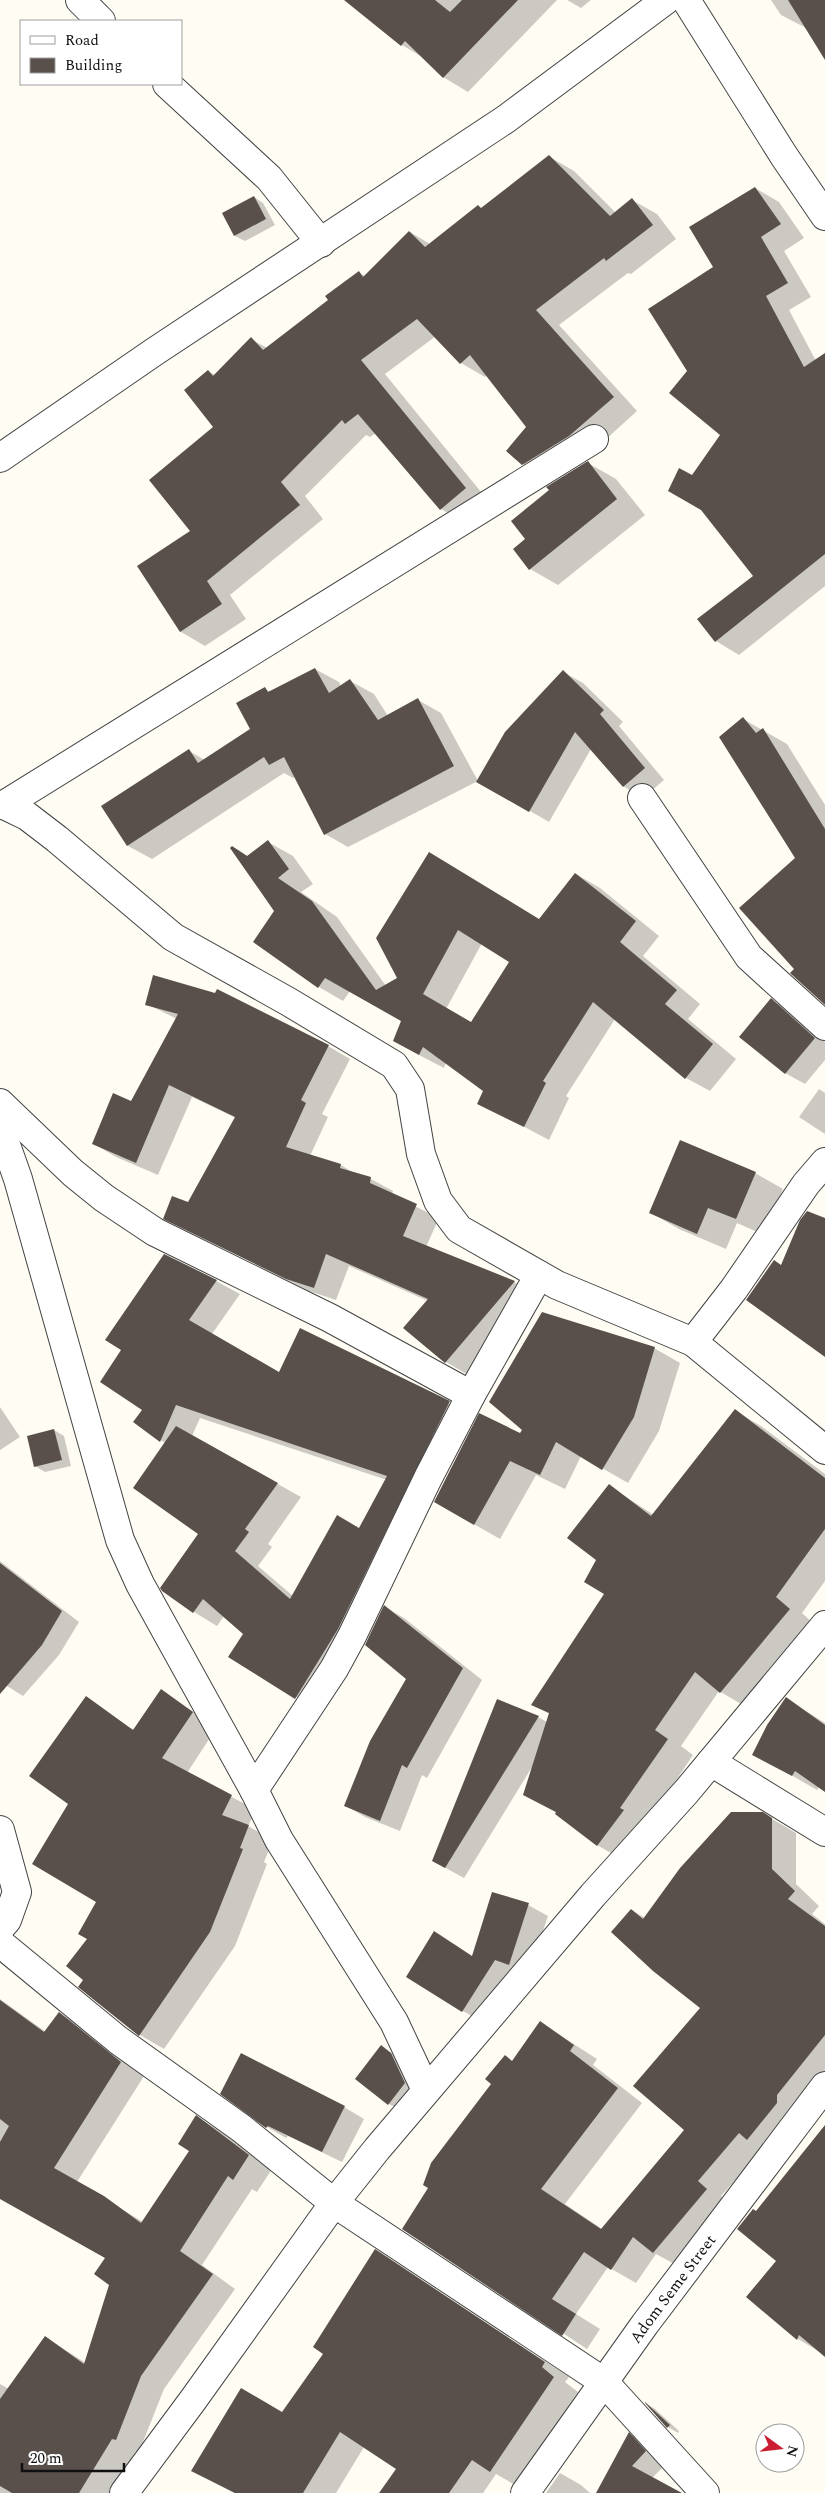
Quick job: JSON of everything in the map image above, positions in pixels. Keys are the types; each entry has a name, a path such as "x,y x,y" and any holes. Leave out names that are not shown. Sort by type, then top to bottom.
{"street":[{"path":"80,0 100,20"},
{"path":"0,458 154,352 506,119 666,0"},
{"path":"686,0 784,156 825,216"},
{"path":"168,85 270,178 321,243"},
{"path":"2,805 594,440"},
{"path":"642,798 749,957 825,1026"},
{"path":"2,805 27,816 57,839 173,937 289,1002 394,1065 410,1089 421,1154 438,1201 459,1229 557,1285 693,1342 825,1450"},
{"path":"0,1103 73,1173 104,1198 155,1232 330,1318 471,1395"},
{"path":"0,1128 18,1179 120,1540 140,1584 254,1790 279,1840 394,2022 426,2090"},
{"path":"693,1342 734,1289 806,1184 825,1162"},
{"path":"254,1790 334,1669 471,1395 539,1275"},
{"path":"124,2493 239,2338 334,2203 426,2090 593,1895 711,1762 825,1625"},
{"path":"711,1762 825,1832"},
{"path":"0,1830 17,1892 7,1920 0,1928"},
{"path":"0,1944 118,2040 241,2128 334,2203 604,2382 705,2493"},
{"name":"Adom Seme Street","path":"525,2493 645,2324 825,2086"}],"building":[{"path":"344,0 435,0 450,12 462,0 518,0 443,78 405,41 401,46"},
{"path":"788,0 825,0 825,60"},
{"path":"549,155 610,216 632,198 653,225 606,261 604,258 536,310 614,397 569,436 522,465 506,451 526,427 470,355 460,364 417,319 361,360 466,488 440,510 358,414 345,424 342,420 281,482 300,505 207,581 222,604 180,632 137,566 190,531 149,480 213,427 184,390 208,370 213,376 251,337 263,350 328,300 325,296 359,271 363,277 409,231 425,247 478,205 481,208"},
{"path":"755,187 781,224 761,237 788,283 766,296 804,367 825,353 825,554 715,642 697,619 753,576 701,510 668,491 679,468 692,475 720,435 669,393 687,371 648,309 713,267 689,227"},
{"path":"254,196 266,219 234,236 222,213"},
{"path":"588,461 617,499 529,570 513,549 525,539 511,521 549,490 546,487"},
{"path":"315,668 329,693 350,679 378,720 418,698 454,766 324,835 284,757 269,765 264,757 127,846 101,806 189,749 198,763 250,729 236,703 265,687 268,692"},
{"path":"563,670 604,710 600,714 645,768 623,787 575,732 529,812 476,782 505,732"},
{"path":"743,717 756,733 763,728 825,829 825,1005 790,973 794,969 739,908 795,858 719,737"},
{"path":"268,840 289,869 278,878 312,901 376,990 397,978 376,938 429,852 539,919 575,873 636,921 620,942 677,990 665,1004 713,1044 685,1079 593,1002 543,1081 546,1083 524,1127 477,1104 483,1091 423,1047 419,1055 393,1041 401,1021 325,978 318,988 253,942 274,911 230,848 232,846 247,856","holes":["458,930 509,962 471,1022 423,994"]},
{"path":"153,975 215,993 217,989 329,1045 301,1100 306,1103 286,1147 341,1164 340,1168 371,1177 370,1183 417,1204 403,1236 515,1281 445,1363 403,1328 428,1299 326,1254 314,1288 286,1279 163,1219 172,1196 188,1202 235,1117 169,1085 136,1163 92,1144 113,1093 131,1101 178,1014 145,1005"},
{"path":"771,998 815,1038 785,1074 739,1037"},
{"path":"680,1140 756,1172 736,1219 708,1208 697,1234 649,1213"},
{"path":"807,1211 825,1218 825,1357 746,1300 774,1260 781,1265 800,1220"},
{"path":"164,1254 217,1280 189,1320 279,1372 300,1328 450,1401 338,1629 295,1699 228,1657 243,1634 203,1599 193,1613 162,1591 160,1588 198,1534 133,1488 176,1426 278,1483 245,1529 249,1532 235,1551 290,1599 337,1515 359,1528 387,1476 176,1405 160,1442 133,1422 142,1410 100,1382 121,1350 105,1340"},
{"path":"542,1312 655,1347 634,1417 602,1470 556,1442 540,1475 510,1461 474,1525 434,1502 479,1413 520,1433 522,1430 489,1402"},
{"path":"735,1409 825,1478 825,1529 776,1597 790,1609 720,1693 695,1672 655,1730 668,1739 620,1808 624,1810 597,1846 555,1814 556,1812 523,1795 549,1713 531,1705 604,1594 584,1582 596,1560 567,1538 609,1484 651,1516"},
{"path":"54,1429 62,1460 34,1467 27,1436"},
{"path":"0,1563 62,1611 42,1645 0,1694"},
{"path":"384,1605 463,1668 407,1768 402,1765 380,1821 344,1806 370,1741 406,1679 365,1645"},
{"path":"161,1689 193,1712 162,1758 232,1795 222,1815 249,1825 240,1848 243,1849 210,1932 139,2036 78,1987 83,1980 66,1966 87,1939 78,1934 96,1902 32,1864 68,1804 29,1776 86,1696 133,1730"},
{"path":"786,1697 825,1725 825,1792 795,1771 792,1776 752,1755 767,1725"},
{"path":"497,1699 539,1716 445,1868 432,1861"},
{"path":"731,1812 763,1812 772,1818 772,1869 795,1891 788,1899 825,1926 825,2035 777,2095 777,2103 747,2140 739,2133 698,2181 707,2189 653,2253 633,2237 611,2270 584,2252 552,2299 576,2314 562,2336 402,2229 428,2188 423,2185 431,2163 491,2084 485,2079 505,2055 512,2061 540,2021 574,2045 570,2051 618,2088 541,2189 601,2229 684,2130 633,2086 700,2008 653,1971 611,1932 631,1909 643,1919 680,1868"},
{"path":"492,1892 529,1903 509,1965 495,1960 462,2012 406,1977 434,1931 472,1956"},
{"path":"0,2000 44,2032 59,2012 121,2062 54,2168 104,2196 141,2223 189,2151 178,2144 196,2115 249,2155 233,2180 228,2176 180,2251 213,2274 141,2376 116,2440 112,2439 79,2493 12,2493 0,2486 0,2399 45,2336 84,2364 109,2285 94,2274 105,2258 0,2199 0,2142 9,2126 0,2119"},
{"path":"381,2045 391,2053 405,2083 388,2105 355,2079"},
{"path":"241,2053 345,2106 322,2152 268,2126 266,2128 220,2094"},
{"path":"825,2125 825,2357 799,2335 797,2340 746,2297 776,2261 737,2229 753,2209 756,2211"},
{"path":"375,2249 545,2362 542,2367 554,2377 490,2472 472,2460 449,2493 379,2493 396,2469 340,2432 303,2493 235,2493 191,2471 241,2388 282,2412 323,2354 313,2347"},
{"path":"645,2403 670,2425 667,2428"},
{"path":"629,2432 646,2451 632,2466 682,2493 596,2493"}]}
